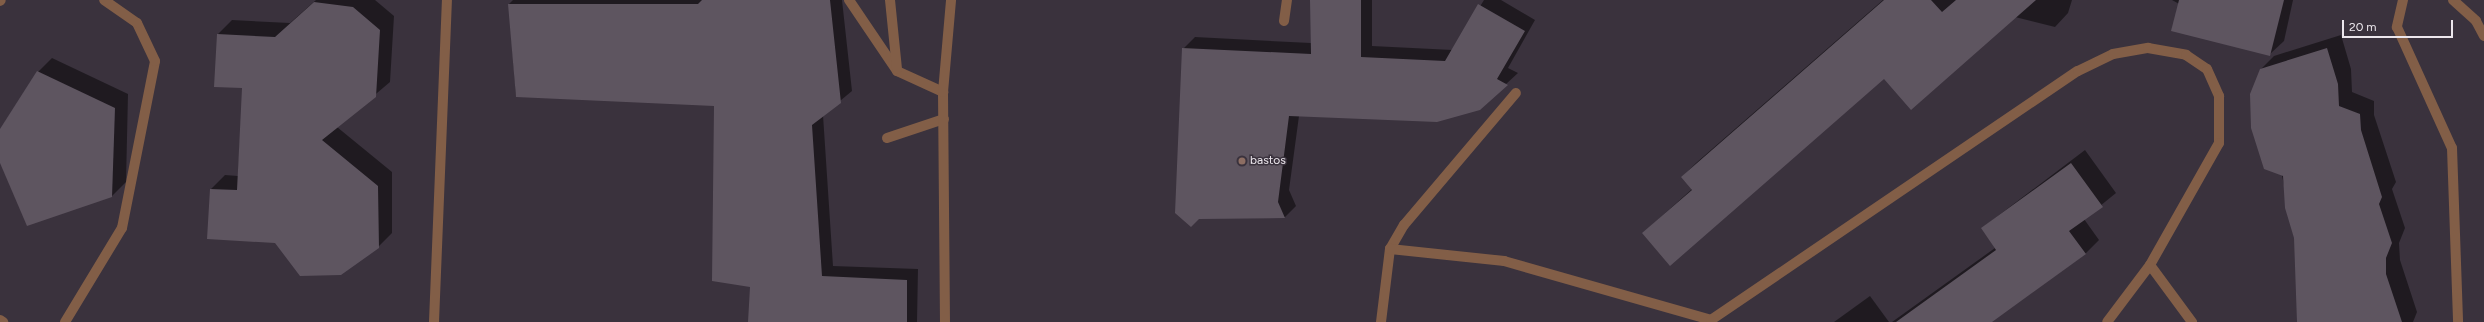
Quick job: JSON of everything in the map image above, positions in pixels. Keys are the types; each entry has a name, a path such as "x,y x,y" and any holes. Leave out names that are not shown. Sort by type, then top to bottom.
{"street":[{"path":"65,322 122,228 155,61 137,23 104,0"},
{"path":"434,322 447,0"},
{"path":"849,0 898,71 943,92"},
{"path":"890,0 898,71"},
{"path":"945,322 943,92 952,0"},
{"path":"1284,22 1287,0"},
{"path":"2403,0 2397,27 2452,148 2458,322"},
{"path":"2453,0 2476,21 2484,36"},
{"path":"1390,249 1504,261 1711,321 2078,71 2114,54 2148,48 2186,55 2207,69 2219,96 2219,142 2150,265 2107,322"},
{"path":"1381,322 1390,249 1404,225 1516,93"},
{"path":"887,138 944,119"},
{"path":"2150,265 2192,322"}],"building":[{"path":"702,0 830,0 841,103 812,125 822,276 907,280 907,322 748,322 750,287 712,281 714,106 516,97 508,4 698,4"},
{"path":"1310,0 1361,0 1361,57 1445,61 1478,4 1525,31 1497,79 1508,85 1480,110 1437,122 1289,116 1278,202 1285,218 1199,219 1191,227 1175,213 1182,48 1311,54"},
{"path":"1884,0 1931,0 1942,12 1956,0 2036,0 1911,110 1884,79 1670,266 1642,233 1692,190 1681,177"},
{"path":"2179,0 2284,0 2270,56 2171,31"},
{"path":"314,2 353,7 380,30 376,97 322,140 378,186 379,248 341,275 300,276 275,243 207,239 210,189 237,190 242,88 214,87 217,34 275,37"},
{"path":"2327,48 2338,84 2339,106 2360,114 2361,130 2382,197 2379,204 2392,243 2386,258 2386,274 2402,322 2297,322 2294,238 2285,208 2283,176 2264,169 2251,128 2250,94 2260,69"},
{"path":"37,71 115,108 112,197 27,226 0,163 0,129"},
{"path":"2071,163 2103,207 2069,231 2086,254 1992,322 1896,322 1996,250 1981,228"}],"place":[{"name":"bastos","path":"1242,161"}]}
